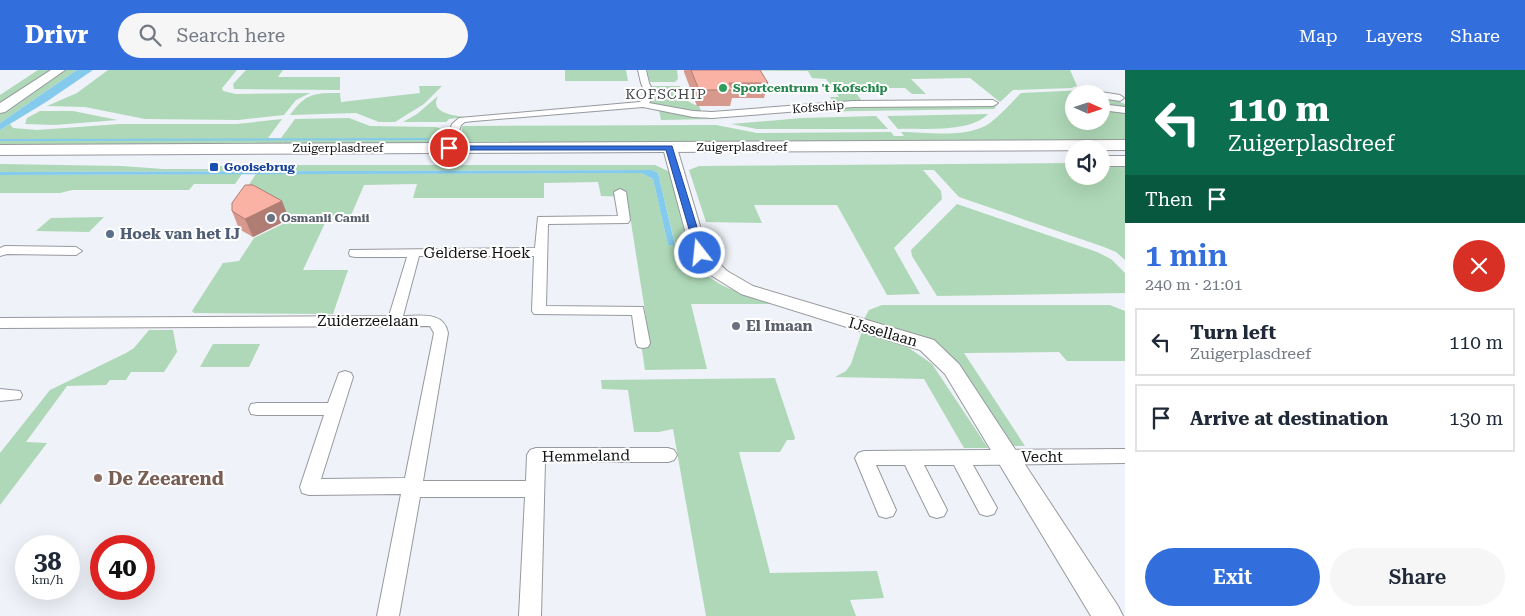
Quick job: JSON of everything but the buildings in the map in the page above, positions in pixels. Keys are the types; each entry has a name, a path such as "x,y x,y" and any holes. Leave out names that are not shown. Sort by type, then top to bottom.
{"main road":[{"path":"0,109 59,70"},
{"name":"Zuigerplasdreef","path":"0,150 447,155 672,154 1125,145"},
{"name":"Zuigerplasdreef","path":"672,154 980,161"},
{"name":"Zuigerplasdreef","path":"0,162 42,164 447,155"},
{"path":"1110,161 1125,160"}],"street":[{"path":"642,70 645,83 651,95 643,104"},
{"path":"1110,96 1120,98"},
{"name":"Kofschip","path":"447,155 458,124 462,120 643,104 693,114 712,115 853,104 993,103"},
{"path":"1110,108 1125,110"},
{"name":"IJssellaan","path":"672,154 700,253 709,267 732,283 747,290 927,345 952,369 1108,616"},
{"name":"Gelderse Hoek","path":"620,192 624,220 542,220 539,311 638,310 643,343"},
{"path":"0,252 5,250 76,251"},
{"name":"Gelderse Hoek","path":"355,253 541,252"},
{"name":"Gelderse Hoek","path":"395,320 414,253"},
{"name":"Zuiderzeelaan","path":"0,323 433,321 440,327 441,333 388,616"},
{"path":"345,377 309,487 535,489"},
{"path":"257,409 334,409"},
{"name":"Hemmeland","path":"530,616 536,455 668,454"},
{"name":"Vecht","path":"886,510 864,458 1125,456"},
{"path":"959,457 987,508"},
{"path":"911,458 937,510"}],"green space":[{"path":"38,70 53,70 0,103 0,95"},
{"path":"64,70 77,70 0,123 0,113"},
{"path":"108,70 237,70 222,88 223,91 236,94 310,93 296,100 284,115 238,120 145,119 85,107 47,106 77,93"},
{"path":"246,70 283,70 278,77 340,77 340,90 234,89 233,84"},
{"path":"565,70 626,70 628,81 565,81"},
{"path":"647,70 677,70 678,79 675,82 650,82"},
{"path":"677,70 1070,70 1077,85 1065,85 1065,88 1013,90 1000,102 970,78 911,79 926,94 912,94 905,88 852,88 862,101 834,103 830,97 839,97 826,79 812,78 808,71"},
{"path":"419,86 442,86 424,104 395,122 379,122 356,113 290,115 306,98 317,94 340,93 341,102 420,93"},
{"path":"650,86 680,86 686,99 699,106 702,113 648,104 653,99"},
{"path":"1065,91 1065,130 1110,130 1110,98 1125,104 1125,141 467,144 462,141 462,126 716,125 757,133 891,132 894,136 904,136 901,132 959,133 981,128 990,123 1021,93"},
{"path":"438,96 436,102 439,110 464,117 449,119 446,122 403,122 417,114"},
{"path":"998,104 994,109 794,112 850,107"},
{"path":"659,110 691,117 715,119 661,120"},
{"path":"40,111 73,111 118,120 54,125 25,124 27,118"},
{"path":"988,114 970,124 933,129 898,129 887,116"},
{"path":"876,116 888,129 757,129 731,124 802,118"},
{"path":"349,118 370,126 436,127 447,131 443,143 428,144 0,146 0,130 10,124 13,128 37,130 120,124 237,124 282,119 268,138 281,138 295,119"},
{"path":"1065,163 1065,185 1110,185 1110,163 1125,163 1125,260 1116,252 1104,247 959,197 934,170 923,170 941,191 942,199 894,248 920,294 887,295 837,205 754,205 762,223 706,222 689,170 699,166"},
{"path":"0,164 122,166 163,169 213,169 215,166 247,165 655,165 668,171 671,176 689,246 697,264 704,273 723,286 778,304 691,304 707,369 645,370 641,343 650,343 627,197 601,196 598,182 544,183 544,198 413,198 417,184 364,185 349,220 326,221 303,270 348,270 333,314 194,313 192,311 223,263 239,261 254,238 291,220 244,192 256,174 641,173 653,179 668,245 675,244 658,173 652,170 0,172"},
{"path":"242,174 235,184 194,184 189,190 72,190 60,193 0,193 0,175"},
{"path":"957,204 1097,252 1111,259 1125,273 1125,293 937,296 912,256 911,250"},
{"path":"104,217 89,232 36,231 51,218"},
{"path":"882,305 1110,305 1125,311 1125,361 1067,361 1059,352 964,353 1025,446 1013,446 956,361 921,337 864,319 869,310"},
{"path":"149,330 173,330 177,352 164,372 131,372 126,380 110,380 106,385 67,386 26,442 47,443 0,505 0,453 50,390 126,353 134,348"},
{"path":"862,331 909,348 932,364 988,448 964,448 924,379 835,377 846,371 851,364"},
{"path":"213,344 260,344 249,367 200,367"},
{"path":"775,378 795,438 794,440 787,440 780,452 739,452 770,573 877,571 884,598 850,600 856,616 706,616 673,429 659,432 634,432 628,390 602,389 601,380"}],"water":[{"path":"77,70 93,70 0,130 0,123"},
{"path":"429,138 427,140 0,141 0,139"},
{"path":"652,170 658,173 675,245 668,245 653,179 641,173 0,175 0,172"}],"place":[{"name":"Sportcentrum 't Kofschip","path":"723,88"},
{"name":"Gooisebrug","path":"214,167"},
{"name":"Osmanli Camii","path":"271,218"},
{"name":"Hoek van het IJ","path":"110,234"},
{"name":"El Imaan","path":"736,326"},
{"name":"De Zeearend","path":"98,478"}],"district":[{"name":"KOFSCHIP","path":"666,94"}],"route":[{"path":"449,148 670,148 700,253"}]}
